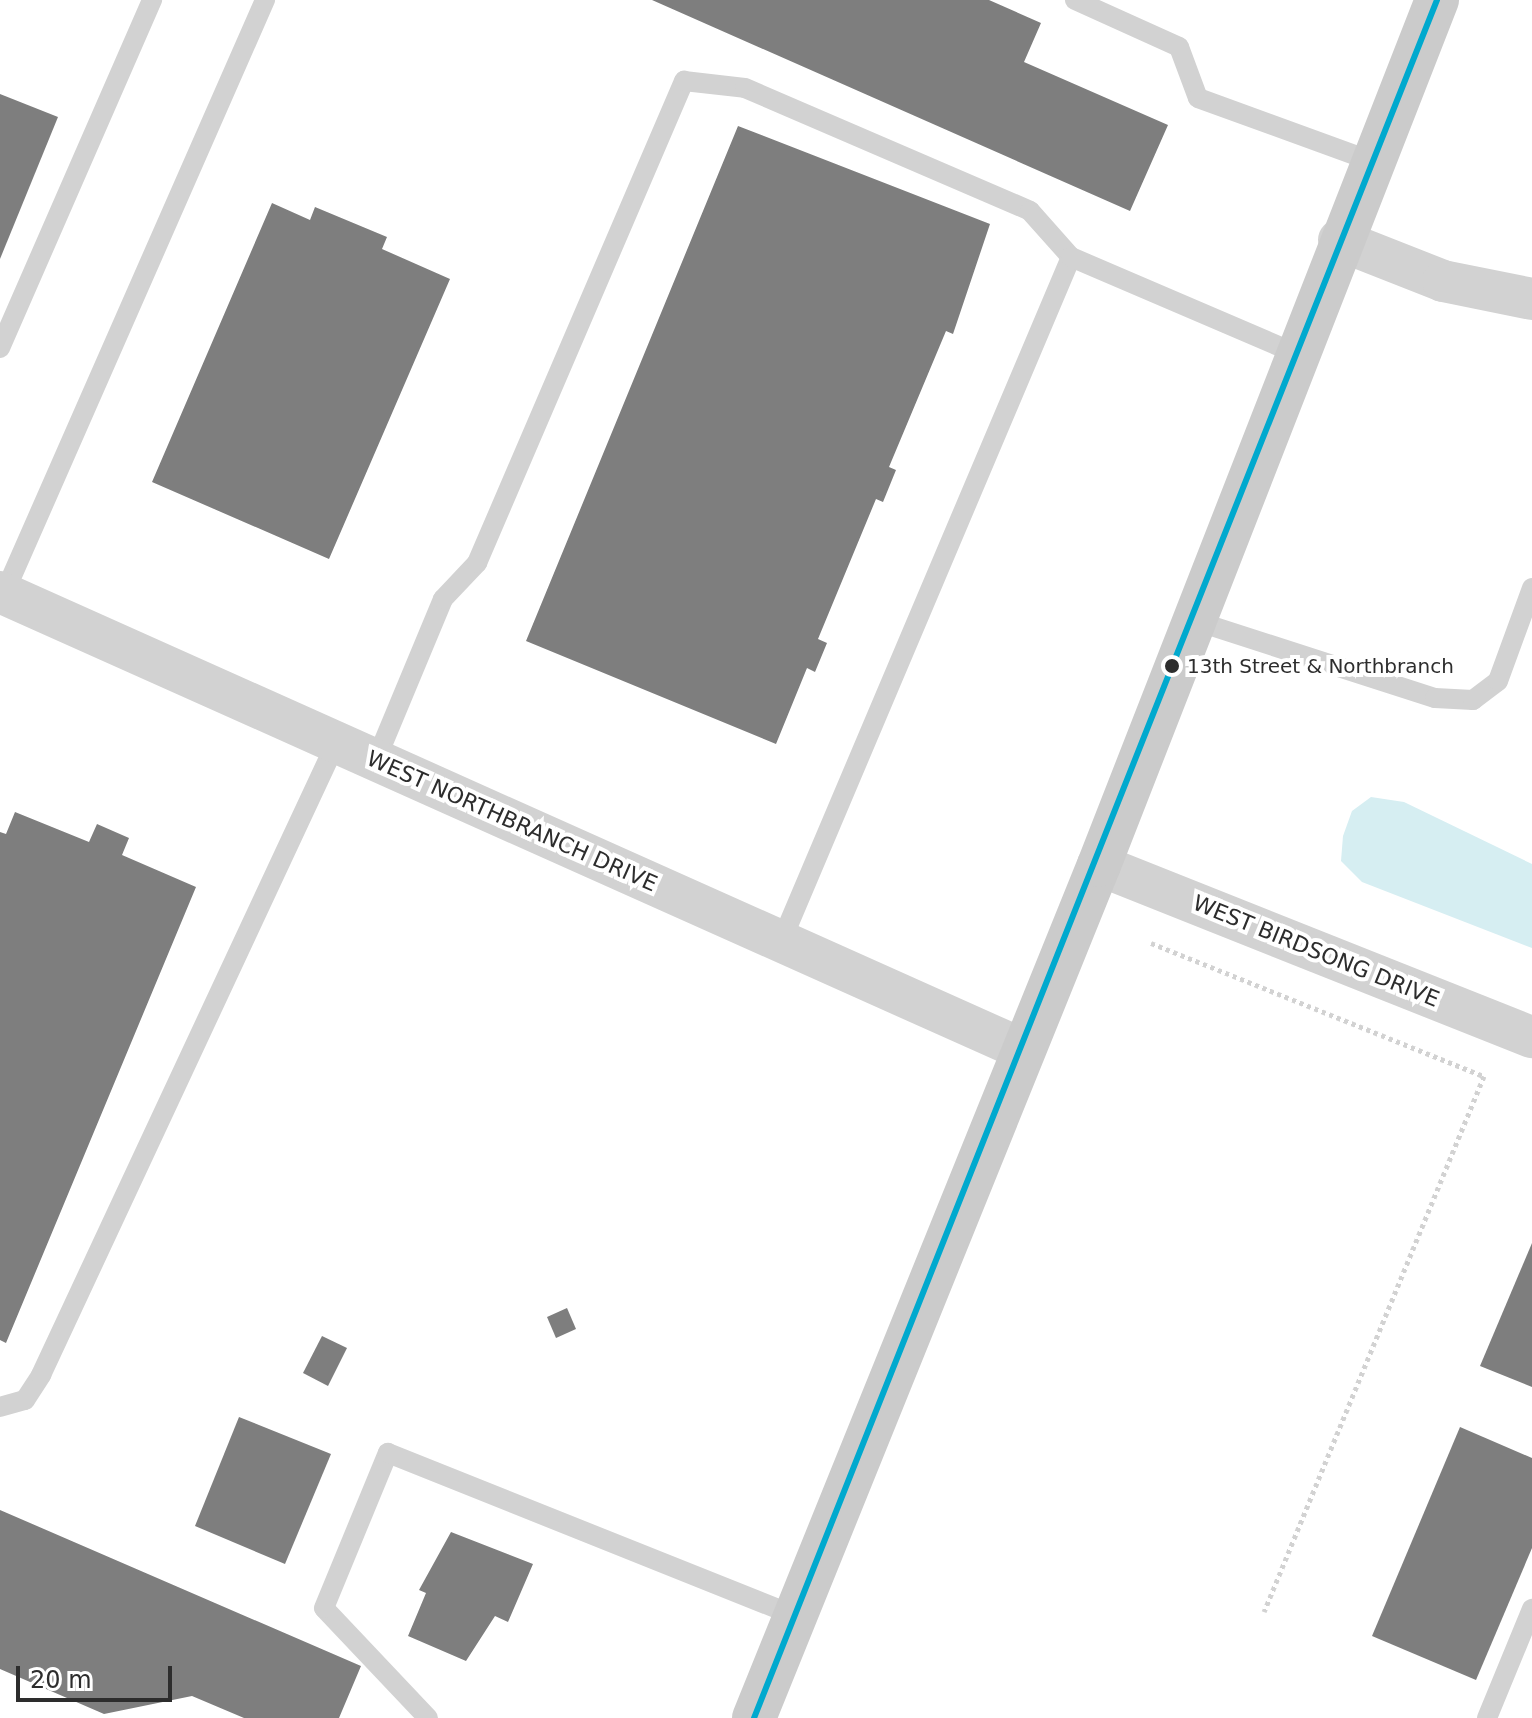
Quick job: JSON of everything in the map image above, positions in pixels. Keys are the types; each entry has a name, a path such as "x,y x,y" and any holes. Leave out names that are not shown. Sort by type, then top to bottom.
{"street":[{"path":"754,1718 1099,865 1339,240 1437,0"},
{"path":"1339,240 1443,281 1532,299"},
{"name":"WEST NORTHBRANCH DRIVE","path":"2,593 1024,1050"},
{"name":"WEST BIRDSONG DRIVE","path":"1099,865 1532,1037"}],"lane":[{"path":"0,348 152,0"},
{"path":"2,593 265,0"},
{"path":"1075,0 1179,47 1198,98 1371,161"},
{"path":"376,760 443,599 477,563 684,81 745,88 1030,211 1071,257 1295,353"},
{"path":"781,942 1071,257"},
{"path":"1193,620 1435,698 1473,700 1498,681 1532,588"},
{"path":"0,1407 25,1400 41,1375 336,743"},
{"path":"428,1718 324,1608 388,1453 795,1616"},
{"path":"1487,1718 1532,1609"}],"path":[{"path":"1151,943 1484,1076 1264,1612"}],"water":[{"path":"1371,797 1404,802 1532,864 1532,948 1362,882 1341,861 1343,836 1352,811"}],"building":[{"path":"652,0 989,0 1041,23 1024,62 1168,125 1130,211"},
{"path":"0,94 58,117 0,259"},
{"path":"738,126 990,224 953,334 946,331 889,467 896,470 883,502 876,499 818,639 827,643 815,672 807,668 776,744 526,641"},
{"path":"272,203 310,220 315,207 387,237 382,249 450,279 329,559 152,482"},
{"path":"15,812 89,842 97,824 129,838 122,855 196,887 6,1343 0,1340 0,832 6,834"},
{"path":"1532,1243 1532,1387 1480,1366"},
{"path":"567,1308 576,1329 556,1338 547,1317"},
{"path":"322,1336 347,1348 328,1386 303,1373"},
{"path":"239,1417 331,1454 285,1564 195,1526"},
{"path":"1460,1427 1532,1458 1532,1548 1476,1680 1372,1636"},
{"path":"0,1510 361,1666 339,1718 244,1718 192,1696 104,1714 0,1669"},
{"path":"451,1532 533,1564 508,1622 495,1616 466,1661 408,1636 426,1593 419,1590"}],"transit line":[{"path":"754,1718 1437,0"}],"place":[{"name":"13th Street & Northbranch","path":"1172,666"}]}
